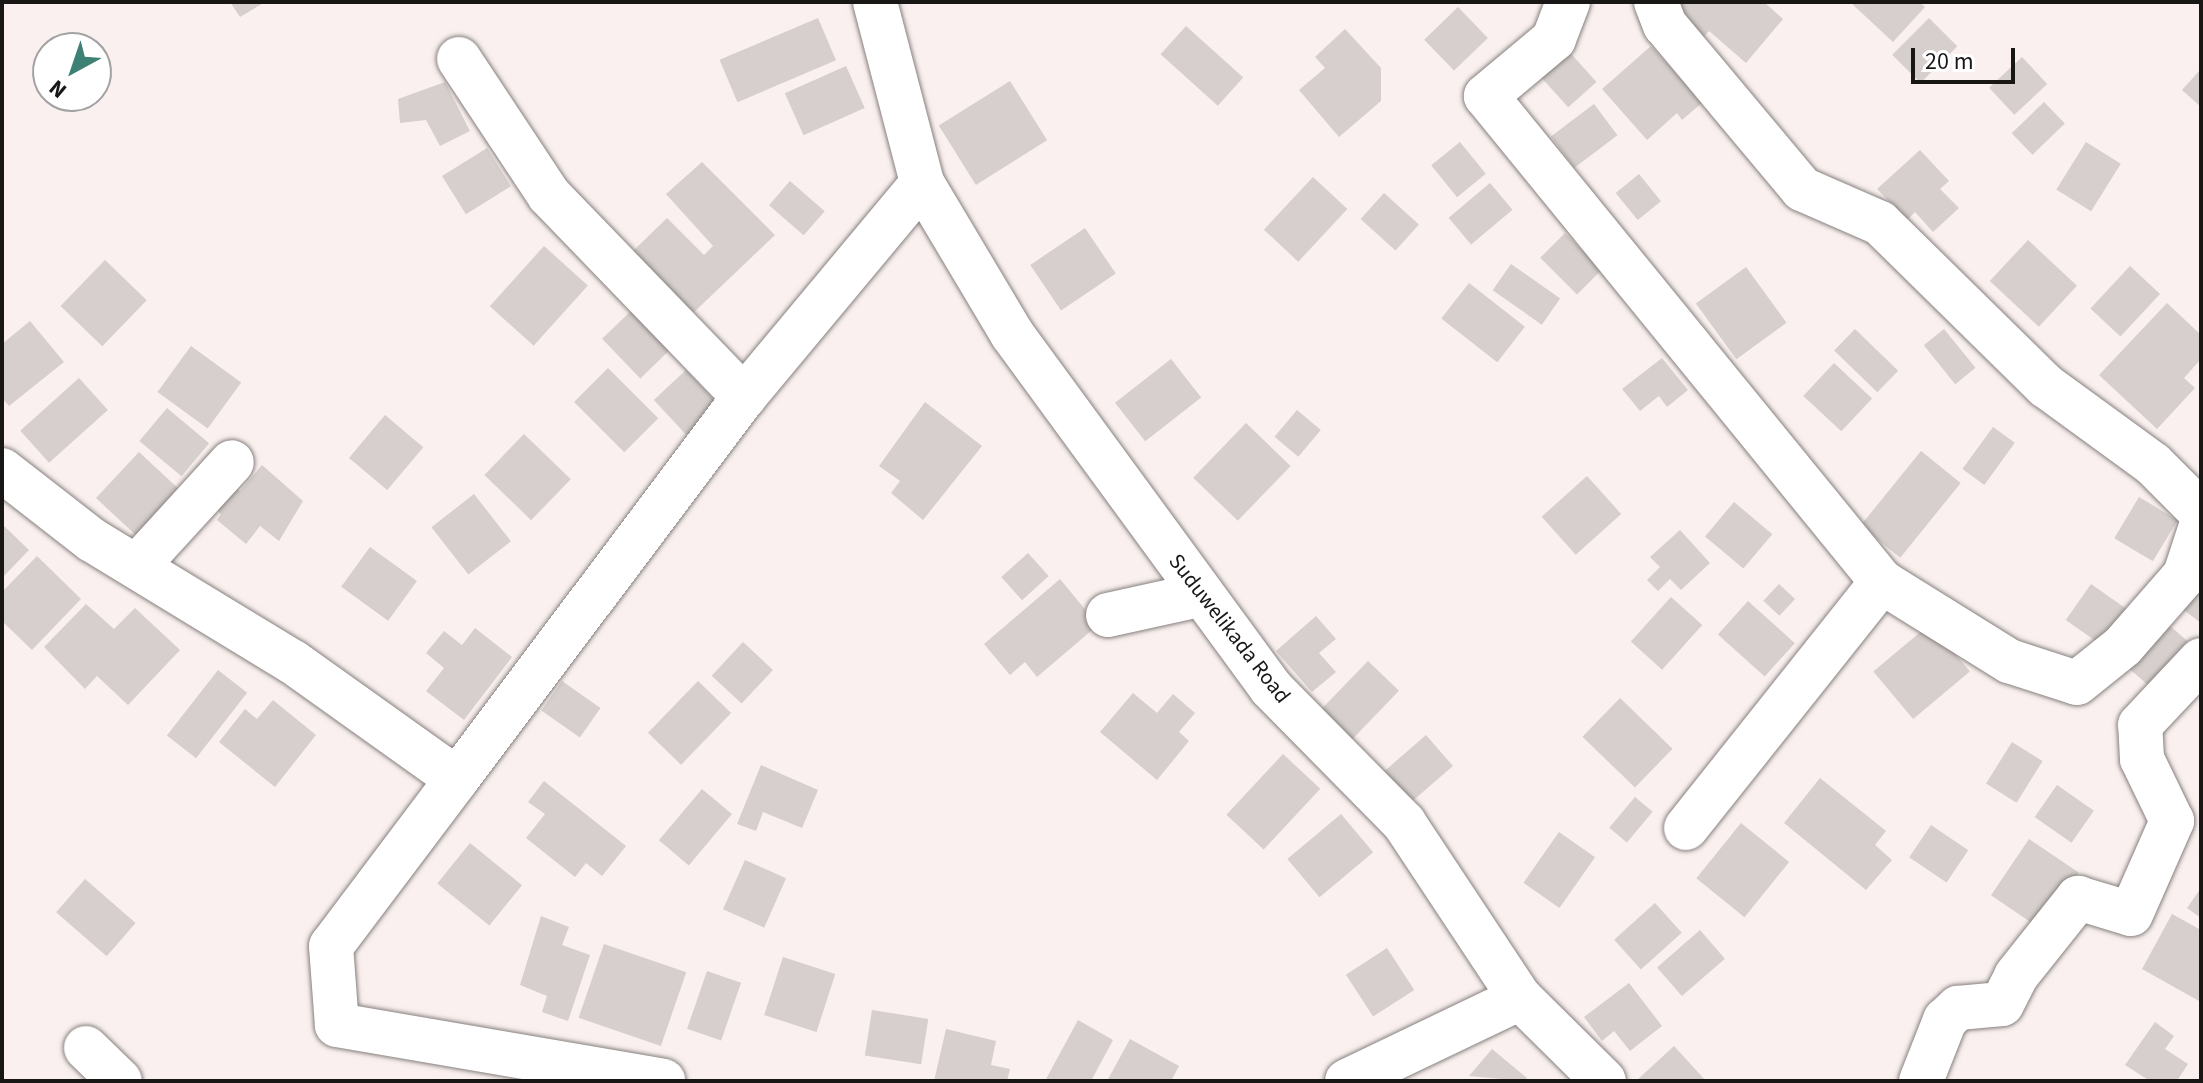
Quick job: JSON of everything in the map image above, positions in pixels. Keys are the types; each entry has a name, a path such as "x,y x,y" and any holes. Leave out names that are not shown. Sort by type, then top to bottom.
{"street":[{"name":"Suduwelikada Road","path":"875,2 922,183 1012,334 1199,595 1271,688 1404,823 1520,998 1604,1081"},
{"path":"1568,2 1554,39 1486,96 1882,582 2009,661 2077,683 2123,646 2185,575 2201,526"},
{"path":"1656,2 1665,25 1802,189 1880,223 2046,386 2153,464 2201,512"},
{"path":"459,59 549,195 744,397"},
{"path":"663,1081 337,1025 331,946 744,397 922,183"},
{"path":"138,565 232,462"},
{"path":"2,470 92,540 138,565 293,662 457,779"},
{"path":"1686,828 1882,582"},
{"path":"1108,615 1199,595"},
{"path":"1921,1081 1945,1020 1958,1008 2002,1004 2016,976 2078,898 2131,914 2172,821 2142,759 2140,725 2201,660"},
{"path":"1347,1081 1520,998"},
{"path":"86,1048 120,1081"}],"building":[{"path":"230,2 265,2 240,17"},
{"path":"1677,2 1764,2 1783,19 1746,63 1709,31 1698,44"},
{"path":"1850,2 1919,2 1925,7 1893,42"},
{"path":"1458,7 1488,38 1454,71 1424,40"},
{"path":"818,18 836,60 737,102 720,60"},
{"path":"1929,18 1957,46 1921,83 1892,55"},
{"path":"1186,26 1243,78 1218,106 1161,54"},
{"path":"1345,29 1381,68 1381,101 1339,137 1299,90 1325,68 1315,57"},
{"path":"1651,46 1691,90 1698,84 1709,97 1682,120 1677,113 1647,140 1602,89"},
{"path":"1565,47 1596,82 1568,107 1537,72"},
{"path":"2022,57 2047,84 2014,115 1989,88"},
{"path":"846,66 865,108 804,135 785,93"},
{"path":"2201,69 2201,107 2182,90"},
{"path":"1010,81 1047,140 976,185 939,126"},
{"path":"445,82 470,131 440,146 426,120 400,123 398,99"},
{"path":"2044,102 2065,124 2032,155 2012,133"},
{"path":"1594,104 1617,135 1574,168 1551,136"},
{"path":"1460,142 1486,174 1457,197 1431,165"},
{"path":"2086,142 2121,164 2091,211 2056,189"},
{"path":"487,148 511,186 466,214 442,176"},
{"path":"1920,150 1949,181 1940,189 1959,208 1933,232 1915,212 1907,220 1877,189"},
{"path":"702,162 775,235 692,314 631,253 667,218 704,255 713,246 666,194"},
{"path":"1639,174 1661,201 1638,220 1616,193"},
{"path":"1313,177 1347,209 1298,262 1264,230"},
{"path":"790,181 825,211 804,235 769,205"},
{"path":"1490,183 1512,210 1471,245 1449,218"},
{"path":"1384,193 1419,224 1396,250 1361,219"},
{"path":"1085,228 1116,274 1061,311 1030,265"},
{"path":"1565,233 1602,270 1577,295 1540,258"},
{"path":"2028,240 2077,286 2039,327 1990,281"},
{"path":"544,246 588,285 534,346 490,306"},
{"path":"105,260 147,300 102,346 61,306"},
{"path":"1511,264 1560,298 1542,325 1493,290"},
{"path":"2130,266 2160,294 2120,336 2090,308"},
{"path":"1746,267 1787,323 1736,359 1696,303"},
{"path":"1469,283 1525,327 1497,362 1441,318"},
{"path":"2167,303 2201,335 2201,359 2184,378 2195,388 2157,429 2099,375"},
{"path":"633,309 671,349 640,378 602,339"},
{"path":"30,321 64,362 9,406 2,398 2,344"},
{"path":"1855,329 1898,371 1877,392 1834,351"},
{"path":"1944,329 1975,368 1955,384 1924,345"},
{"path":"191,346 241,382 208,429 157,392"},
{"path":"1662,358 1688,390 1667,407 1659,396 1640,411 1622,389"},
{"path":"1171,359 1201,398 1145,441 1115,403"},
{"path":"1834,363 1872,398 1841,431 1803,396"},
{"path":"608,368 658,418 624,452 574,402"},
{"path":"686,370 723,409 691,440 654,400"},
{"path":"79,378 108,410 49,463 20,431"},
{"path":"925,402 982,446 923,520 891,493 900,481 879,466"},
{"path":"167,408 209,443 181,476 139,441"},
{"path":"1297,410 1321,430 1298,457 1275,437"},
{"path":"385,415 423,447 387,490 349,458"},
{"path":"1246,423 1291,466 1238,521 1193,478"},
{"path":"1993,427 2015,443 1984,485 1962,469"},
{"path":"524,434 571,479 531,520 484,475"},
{"path":"1921,451 1961,483 1900,558 1861,526"},
{"path":"139,452 187,497 144,543 96,498"},
{"path":"262,465 303,501 279,541 260,526 246,544 217,520 221,514 213,508 232,485 240,491"},
{"path":"1587,476 1621,514 1576,555 1542,517"},
{"path":"474,494 511,541 468,575 431,527"},
{"path":"2139,497 2178,520 2153,561 2114,538"},
{"path":"1734,502 1772,534 1743,569 1705,536"},
{"path":"2,524 29,550 2,578"},
{"path":"1680,530 1710,563 1681,590 1670,579 1658,591 1647,580 1660,567 1650,557"},
{"path":"370,547 417,581 388,621 341,587"},
{"path":"1028,553 1049,576 1022,600 1001,577"},
{"path":"37,556 81,599 32,650 2,621 2,592"},
{"path":"2201,572 2201,623 2177,605"},
{"path":"1060,579 1098,625 1037,677 1025,662 1010,675 984,644"},
{"path":"1779,584 1795,599 1779,616 1763,601"},
{"path":"2091,584 2130,611 2104,647 2066,620"},
{"path":"1671,597 1702,625 1662,670 1631,642"},
{"path":"1748,601 1795,643 1765,677 1718,634"},
{"path":"86,604 114,629 135,608 180,650 128,705 97,676 85,689 44,647"},
{"path":"1316,616 1336,639 1319,653 1336,672 1312,692 1276,651"},
{"path":"2162,619 2196,649 2157,693 2123,664"},
{"path":"1930,624 1970,671 1913,719 1873,672"},
{"path":"475,628 512,657 464,720 426,691 444,668 426,653 444,631 462,645"},
{"path":"743,642 773,670 742,704 712,676"},
{"path":"1368,661 1399,691 1350,741 1319,711"},
{"path":"218,670 247,693 196,758 167,735"},
{"path":"562,681 601,708 580,737 541,710"},
{"path":"698,681 731,713 681,765 648,733"},
{"path":"1133,693 1157,713 1173,694 1195,713 1179,732 1189,741 1157,780 1100,732"},
{"path":"1620,698 1673,749 1635,788 1582,737"},
{"path":"273,700 316,735 275,787 219,742 245,709 257,719"},
{"path":"1426,735 1453,766 1410,803 1383,772"},
{"path":"2012,742 2043,761 2017,803 1986,784"},
{"path":"1283,754 1320,789 1264,849 1226,815"},
{"path":"761,765 818,790 802,828 763,812 756,831 737,824"},
{"path":"1820,778 1886,831 1875,845 1892,860 1866,890 1784,823"},
{"path":"544,781 626,846 602,876 586,863 575,877 526,838 545,814 528,802"},
{"path":"2057,785 2094,811 2071,843 2035,817"},
{"path":"702,789 732,814 689,865 659,840"},
{"path":"1635,797 1653,812 1627,842 1609,828"},
{"path":"1341,814 1373,852 1320,897 1287,859"},
{"path":"1741,823 1789,862 1745,917 1696,878"},
{"path":"1931,825 1968,850 1946,882 1909,857"},
{"path":"1559,832 1595,857 1559,908 1523,883"},
{"path":"2029,839 2079,873 2041,929 1991,895"},
{"path":"470,843 522,885 489,926 437,883"},
{"path":"745,860 786,878 764,928 723,909"},
{"path":"85,879 136,923 107,956 56,912"},
{"path":"2201,888 2201,918 2187,908"},
{"path":"1655,903 1682,933 1641,970 1614,940"},
{"path":"2172,914 2201,930 2199,1001 2142,969"},
{"path":"541,916 569,927 562,945 590,955 568,1021 542,1012 547,996 520,985"},
{"path":"1700,930 1725,959 1682,996 1657,967"},
{"path":"604,944 686,972 661,1046 579,1018"},
{"path":"1387,948 1414,990 1373,1017 1346,975"},
{"path":"783,957 835,974 816,1032 764,1015"},
{"path":"707,971 741,983 721,1040 687,1029"},
{"path":"1629,983 1662,1026 1630,1051 1614,1031 1602,1041 1584,1017"},
{"path":"872,1010 928,1019 921,1064 865,1055"},
{"path":"1078,1020 1113,1040 1091,1081 1045,1081"},
{"path":"2155,1022 2174,1036 2165,1049 2188,1064 2177,1081 2150,1081 2125,1065"},
{"path":"946,1029 996,1041 991,1065 1010,1069 1007,1081 934,1081"},
{"path":"1130,1039 1179,1066 1171,1081 1107,1081"},
{"path":"1674,1046 1706,1081 1636,1081"},
{"path":"1492,1049 1527,1078 1524,1081 1469,1076"}]}
